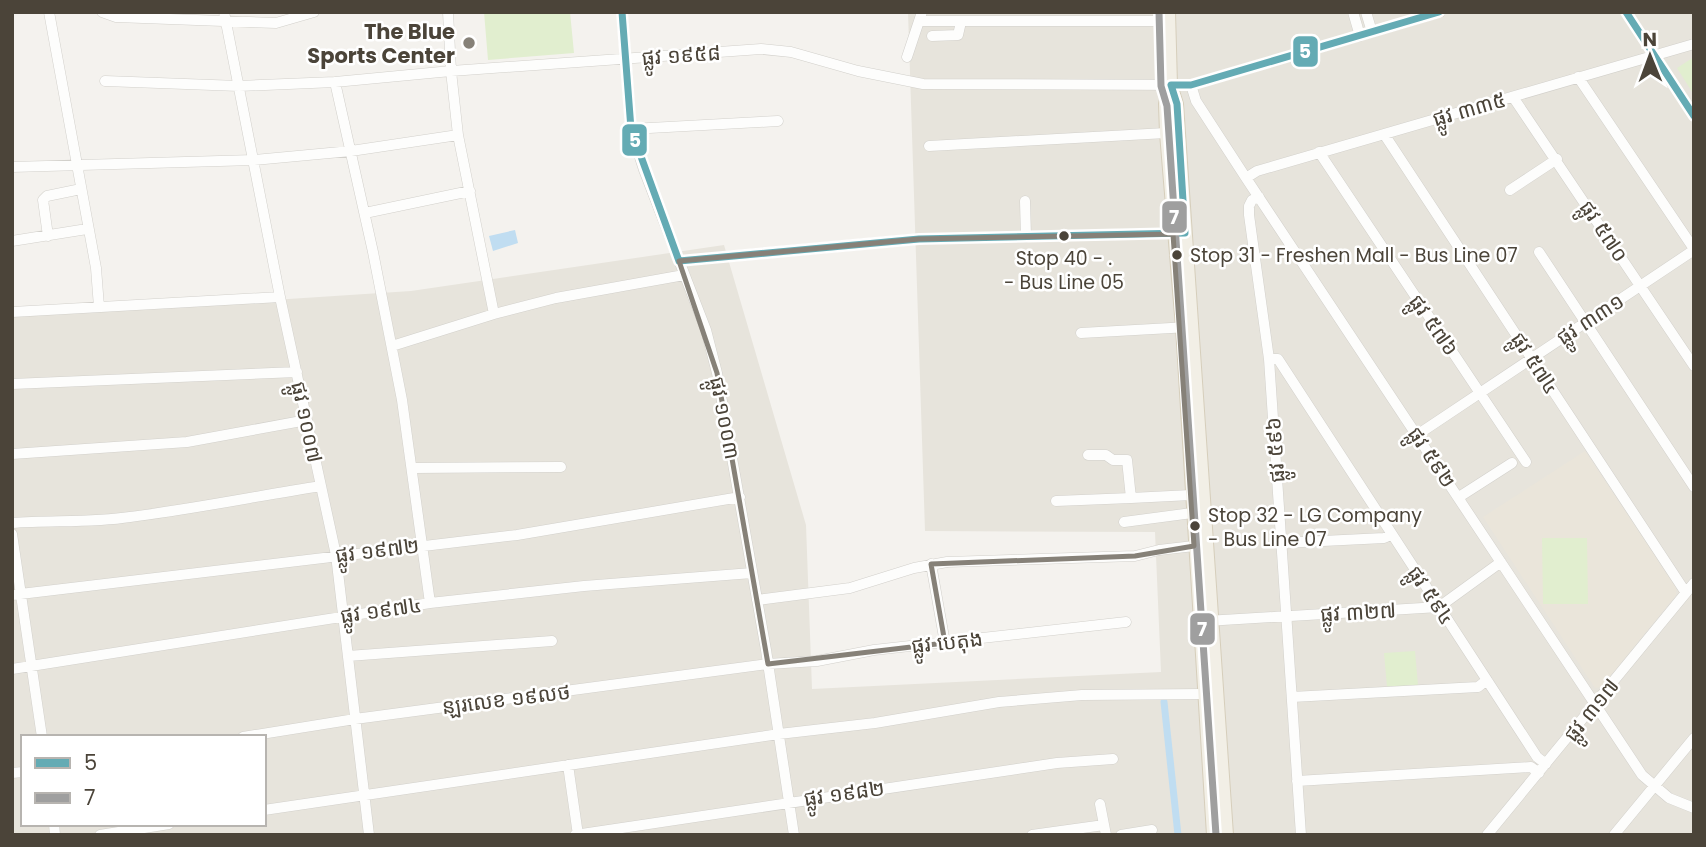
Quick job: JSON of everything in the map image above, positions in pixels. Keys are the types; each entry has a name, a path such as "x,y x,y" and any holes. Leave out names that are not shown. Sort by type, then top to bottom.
{"main road":[{"path":"1169,17 1171,85 1177,104 1179,233"},
{"path":"1171,85 1165,104 1166,133 1179,233 1205,621 1227,835"},
{"path":"1186,327 1191,495 1194,546 1205,621 1205,694 1213,835"}],"street":[{"path":"49,12 96,268 99,307"},
{"path":"102,12 116,17 225,17 276,23 314,12"},
{"path":"448,12 458,135 494,314"},
{"name":"ផ្លូវ ១០០៣","path":"622,12 631,129 706,330 717,373 740,496 794,835"},
{"path":"1353,12 1360,36"},
{"path":"1366,12 1373,32"},
{"name":"ផ្លូវ ១៩៥៨","path":"105,81 239,86 335,82 626,58 773,50 923,84 1191,85 1440,12"},
{"path":"1626,12 1694,116"},
{"name":"ផ្លូវ ១០០៧","path":"225,17 280,297 336,555 369,835"},
{"path":"907,57 920,17 961,22 1169,17"},
{"path":"932,36 958,35 961,22"},
{"name":"ផ្លូវ ៣៣៥","path":"1246,178 1257,171 1319,152 1694,44"},
{"path":"1578,77 1694,250"},
{"path":"335,82 392,346 413,468 430,603"},
{"name":"ផ្លូវ ៥៩២","path":"1191,85 1196,101 1246,178 1642,775 1669,798 1694,808"},
{"name":"ផ្លូវ ៥៧០","path":"1513,97 1694,366"},
{"path":"631,129 778,121"},
{"path":"929,146 1166,133"},
{"name":"ផ្លូវ ៥៧៤","path":"1384,134 1686,593"},
{"path":"12,167 254,160 351,151 458,135"},
{"name":"ផ្លូវ ៥៧៦","path":"1319,152 1526,462"},
{"path":"1510,190 1557,159"},
{"path":"48,236 43,200 47,196 81,189"},
{"path":"365,213 470,191"},
{"name":"ផ្លូវ ៥៩៦","path":"1259,197 1252,200 1249,215 1269,359 1301,835"},
{"path":"1025,201 1026,237"},
{"path":"12,241 87,229"},
{"path":"679,261 919,239 1179,233"},
{"name":"ផ្លូវ ៣៣១","path":"1417,435 1694,250"},
{"path":"1539,252 1694,487"},
{"path":"392,346 556,298 684,275"},
{"path":"12,312 280,297"},
{"path":"1081,333 1186,327"},
{"name":"ផ្លូវ ៥៩៤","path":"1269,359 1278,359 1543,769"},
{"path":"12,384 297,372"},
{"path":"12,454 187,442 307,420"},
{"path":"1088,455 1106,455 1112,460 1127,460 1131,498"},
{"path":"1459,497 1512,463"},
{"path":"413,468 561,467"},
{"path":"12,523 58,519 94,521 131,517 321,486"},
{"path":"1056,501 1191,495"},
{"name":"ផ្លូវ ១៩៧២","path":"17,595 555,529 740,496"},
{"path":"1124,522 1192,513"},
{"path":"12,534 17,595 42,735"},
{"path":"1282,543 1384,538 1391,535"},
{"path":"757,600 850,588 931,564 1135,556 1194,546"},
{"path":"1440,607 1501,562"},
{"path":"931,564 945,643"},
{"name":"ផ្លូវ ១៩៧៤","path":"12,669 430,603 584,586 752,573"},
{"name":"ផ្លូវ ៣១៧","path":"1487,835 1694,583"},
{"name":"ផ្លូវ ៣២៧","path":"1205,621 1440,607"},
{"name":"ផ្លូវ បេតុង","path":"768,664 817,661 874,650 1126,622"},
{"path":"348,656 552,641"},
{"name":"ន្ឡរលេខ ១៩លថ","path":"255,735 355,719 768,664"},
{"path":"1292,697 1478,687 1487,680"},
{"path":"266,810 779,734 875,723 999,702 1082,695 1205,694"},
{"path":"1614,835 1694,738"},
{"name":"ផ្លូវ ១៩៨២","path":"577,835 789,801 1058,763 1113,760"},
{"path":"568,765 577,835"},
{"path":"1297,781 1531,767 1543,769"},
{"path":"1032,835 1105,830 1100,804"},
{"path":"100,835 156,826"},
{"path":"1121,835 1152,830"}],"highlighted area":[{"path":"1173,234 1194,546 1135,556 931,564 945,643 768,664 717,373 679,261 919,239"}],"shaded area":[{"path":"908,12 1694,12 1694,835 12,835 12,317 411,291 724,245 806,525 812,689 1161,672 1155,532 925,531"},
{"path":"1585,451 1676,588 1676,595 1601,687 1595,688 1483,517"}],"green space":[{"path":"484,12 570,12 574,53 488,60"},
{"path":"1694,57 1694,95 1677,68"},
{"path":"1542,538 1587,538 1588,604 1543,604"},
{"path":"1415,651 1418,685 1387,687 1384,653"}],"water":[{"path":"515,230 518,243 493,251 489,236"}],"waterway":[{"path":"1164,702 1178,835"}],"transit line":[{"name":"5","path":"622,12 631,129 679,261"},
{"name":"7","path":"1159,12 1161,86 1167,106 1216,835"},
{"name":"5","path":"1171,85 1191,85 1439,12"},
{"name":"5","path":"1626,12 1694,116"},
{"name":"5","path":"679,261 919,239 1185,233 1177,104 1171,85"}],"place":[{"name":"The Blue Sports Center","path":"469,43"},
{"name":"Stop 40 - . - Bus Line 05","path":"1064,236"},
{"name":"Stop 31 - Freshen Mall - Bus Line 07","path":"1177,255"},
{"name":"Stop 32 - LG Company - Bus Line 07","path":"1195,526"}]}
